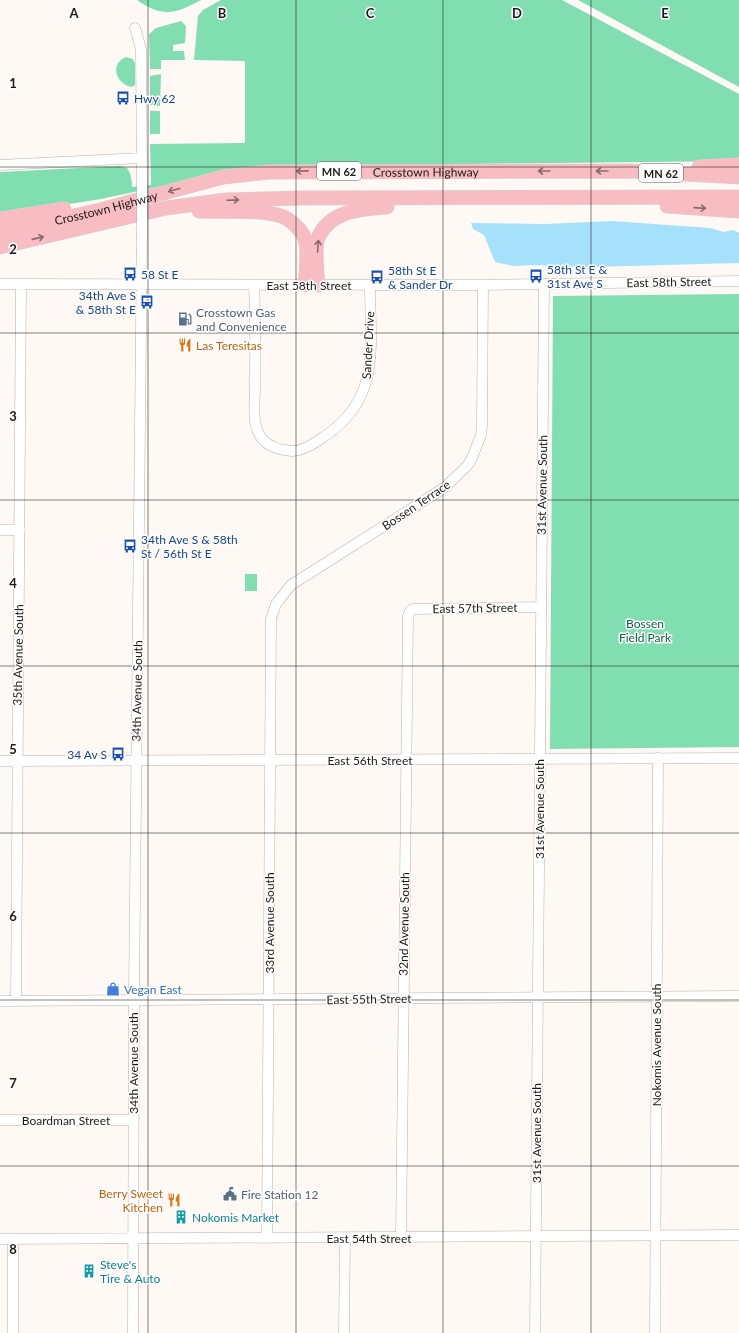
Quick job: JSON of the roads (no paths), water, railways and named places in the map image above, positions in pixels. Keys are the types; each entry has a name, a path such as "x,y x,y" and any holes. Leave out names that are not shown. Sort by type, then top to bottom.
{"highway":[{"path":"632,171 739,165"},
{"name":"Crosstown Highway","path":"0,233 100,210 223,177 269,172 632,171 739,177"},
{"name":"Crosstown Highway","path":"0,247 166,208 226,200 285,198 489,199 739,197"},
{"path":"620,198 647,205 739,211"},
{"path":"311,285 318,239 330,220 354,209 489,199"},
{"path":"0,219 71,208 100,210"},
{"path":"166,208 262,213 281,216 294,224 305,239 311,285"}],"street":[{"name":"34th Avenue South","path":"132,1333 140,284 142,236 141,48 135,28"},
{"path":"0,165 142,158"},
{"name":"East 58th Street","path":"0,284 483,285 739,281"},
{"name":"35th Avenue South","path":"16,1001 21,284"},
{"name":"31st Avenue South","path":"535,1333 540,607 544,284"},
{"name":"Sander Drive","path":"254,285 255,412 259,434 274,448 296,451 306,447 342,424 361,398 370,366 370,285"},
{"name":"Bossen Terrace","path":"274,607 291,585 444,488 469,462 475,451 482,426 483,285"},
{"path":"0,530 20,530"},
{"name":"33rd Avenue South","path":"267,1238 271,619 274,607"},
{"name":"East 57th Street","path":"410,611 413,609 540,607"},
{"name":"32nd Avenue South","path":"401,1238 405,760 408,616 410,611"},
{"name":"Nokomis Avenue South","path":"655,1333 658,758"},
{"name":"East 56th Street","path":"0,761 739,758"},
{"name":"East 55th Street","path":"0,1001 739,996"},
{"name":"Boardman Street","path":"0,1120 133,1120"},
{"name":"East 54th Street","path":"0,1239 535,1238 739,1235"},
{"path":"344,1333 345,1238"},
{"path":"13,1239 13,1333"}],"water":[{"path":"612,221 710,228 724,232 733,230 739,233 739,263 591,267 531,265 514,266 495,262 484,235 473,229 471,223 545,224"}],"place":[{"name":"Hwy 62","path":"123,98"},
{"name":"58 St E","path":"130,274"},
{"name":"58th St E & 31st Ave S","path":"536,276"},
{"name":"58th St E & Sander Dr","path":"377,277"},
{"name":"34th Ave S & 58th St E","path":"147,302"},
{"name":"Crosstown Gas and Convenience","path":"185,319"},
{"name":"Las Teresitas","path":"185,345"},
{"name":"34th Ave S & 58th St / 56th St E","path":"130,546"},
{"name":"34 Av S","path":"118,754"},
{"name":"Vegan East","path":"113,989"},
{"name":"Fire Station 12","path":"230,1194"},
{"name":"Berry Sweet Kitchen","path":"174,1200"},
{"name":"Nokomis Market","path":"181,1217"},
{"name":"Steve's Tire & Auto","path":"89,1271"}],"park label":[{"name":"Bossen Field Park","path":"645,630"}]}
